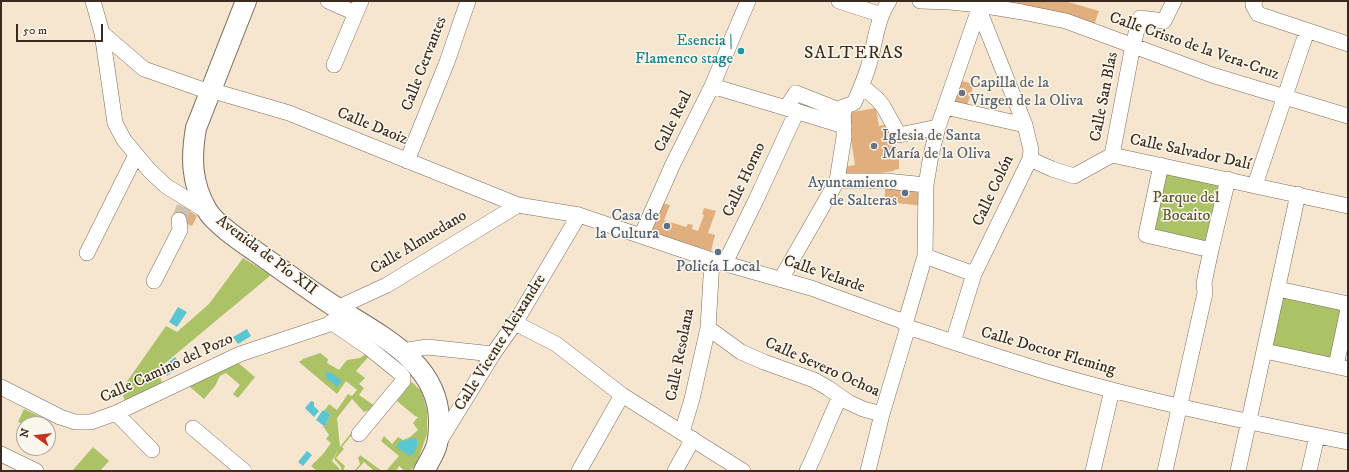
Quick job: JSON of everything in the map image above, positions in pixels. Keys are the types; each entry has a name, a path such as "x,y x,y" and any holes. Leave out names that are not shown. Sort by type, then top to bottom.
{"main road":[{"name":"Avenida de Pío XII","path":"246,1 196,128 192,149 197,188 208,212 224,228 340,316 384,338 402,351 425,376 433,390 439,417 437,444"},
{"name":"Calle Vicente Aleixandre","path":"424,471 437,444"}],"street":[{"path":"93,1 102,33 114,124 136,155 166,186 184,209 208,212"},
{"path":"328,1 358,7 334,65"},
{"name":"Calle Cervantes","path":"407,161 447,62 468,1"},
{"name":"Calle Real","path":"641,236 673,164 712,86 748,1"},
{"path":"839,1 882,15"},
{"path":"781,279 837,181 844,137 843,107 854,103 862,86 882,15 889,1"},
{"name":"Calle Cristo de la Vera-Cruz","path":"920,1 980,5 1066,21 1212,75 1348,116"},
{"name":"Calle San Blas","path":"1112,155 1133,45 1140,18 1164,21 1174,1"},
{"path":"1254,3 1258,14 1348,44"},
{"path":"868,471 925,256 926,185 931,154 938,127 980,5"},
{"name":"Calle Colón","path":"953,342 974,274 1030,159 1031,150 1025,125 980,5"},
{"path":"1255,185 1308,31"},
{"name":"Calle Daoiz","path":"102,33 144,69 201,89 210,90 289,113 518,205 579,216 641,236"},
{"path":"712,86 791,109 844,119"},
{"path":"862,86 884,106 899,135 938,127"},
{"path":"945,107 1025,125"},
{"name":"Calle Horno","path":"718,261 756,200 791,109"},
{"path":"87,253 136,155"},
{"name":"Calle Salvador Dalí","path":"1030,159 1052,169 1074,176 1112,155 1348,206"},
{"path":"1161,166 1146,235 1211,250"},
{"path":"1164,471 1205,293 1204,283 1228,179"},
{"path":"837,181 886,181 926,185"},
{"path":"1238,471 1298,194"},
{"name":"Calle Almuedano","path":"340,316 386,285 518,205"},
{"path":"154,281 180,230 184,209"},
{"name":"Calle Vicente Aleixandre","path":"437,444 493,354 515,323 579,216"},
{"name":"Calle Velarde","path":"641,236 718,261 811,288 902,321 907,325"},
{"path":"925,256 974,274"},
{"name":"Calle Resolana","path":"675,471 688,436 692,399 708,328 718,261"},
{"path":"1278,289 1348,304"},
{"path":"1265,351 1342,368 1348,309"},
{"path":"340,316 369,348 403,377 403,381 359,434"},
{"name":"Calle Camino del Pozo","path":"1,386 60,417 75,422 91,422 116,413 240,354 340,316"},
{"path":"515,323 556,344 622,395 743,471"},
{"name":"Calle Doctor Fleming","path":"907,325 953,342 1030,367 1112,390 1179,406 1348,442"},
{"name":"Calle Severo Ochoa","path":"708,328 741,352 814,380 848,402 863,409 882,414"},
{"path":"402,351 427,347 493,354"},
{"path":"1093,471 1112,390"},
{"path":"579,471 622,395"},
{"path":"807,471 820,444 829,418 840,397"},
{"path":"116,413 152,450"},
{"path":"193,428 244,471"},
{"path":"1309,471 1317,436"},
{"path":"1,454 36,471"}],"green space":[{"name":"Parque del Bocaito","path":"1161,165 1228,179 1211,250 1146,235"},
{"path":"243,258 271,275 158,369 163,387 125,401 121,390 166,326 177,332 209,304"},
{"path":"1278,289 1348,304 1336,366 1265,351"},
{"path":"320,353 328,359 327,363 339,370 347,360 360,358 368,353 370,355 356,371 365,378 359,384 364,388 359,395 375,406 342,447 344,449 336,458 345,466 343,471 341,471 341,467 334,459 339,448 332,461 340,471 317,471 311,466 331,443 326,439 329,435 323,426 327,425 326,422 331,415 325,410 329,404 337,410 348,394 352,396 357,390 346,381 337,394 299,362","holes":["352,399 364,412 369,410 340,447 337,418"]},
{"path":"237,362 255,377 238,398 233,394 240,385 226,373 220,376 215,386 204,399 189,386"},
{"path":"412,382 422,392 427,411 427,434 418,460 411,471 405,471 399,466 396,471 386,471 399,456 381,441 384,436 392,444 398,437 403,440 410,437 418,430 413,423 418,417 397,401"},
{"path":"24,409 39,416 21,416"},
{"path":"93,447 109,461 100,471 72,471"},
{"path":"360,455 382,471 374,471 364,462 356,471 354,471 360,464 358,458"}],"water":[{"path":"178,307 187,312 177,327 169,322"},
{"path":"247,329 251,336 238,344 233,337"},
{"path":"175,357 181,365 167,376 161,369"},
{"path":"330,372 342,381 337,387 326,378 327,377 325,374"},
{"path":"311,401 314,402 314,406 319,411 314,417 305,408"},
{"path":"325,410 331,415 326,422 327,425 324,426 316,420 322,411"},
{"path":"411,438 417,439 417,444 415,451 410,456 396,447 400,441"},
{"path":"307,451 312,455 303,466 298,462"}],"building":[{"path":"991,1 1065,1 1099,11 1094,25"},
{"name":"Capilla de la Virgen de la Oliva","path":"958,80 974,84 967,106 951,101"},
{"name":"Iglesia de Santa María de la Oliva","path":"876,108 879,126 887,124 895,136 897,155 899,155 899,169 846,178 844,167 855,165 847,113"},
{"name":"Ayuntamiento de Salteras","path":"886,181 926,185 926,206 884,202"},
{"name":"Casa de la Cultura","path":"661,203 670,205 664,220 686,227 688,224 693,225 692,229 698,231 704,215 702,214 704,208 716,211 708,233 715,235 711,251 648,232"},
{"path":"180,205 197,216 192,226 175,218"}],"tunnel":[{"path":"179,220 184,207"}],"place":[{"name":"Esencia | Flamenco stage","path":"741,51"},
{"name":"Capilla de la Virgen de la Oliva","path":"962,93"},
{"name":"Iglesia de Santa María de la Oliva","path":"874,146"},
{"name":"Ayuntamiento de Salteras","path":"905,193"},
{"name":"Casa de la Cultura","path":"667,226"},
{"name":"Policía Local","path":"718,252"}],"district":[{"name":"SALTERAS","path":"854,54"}]}
